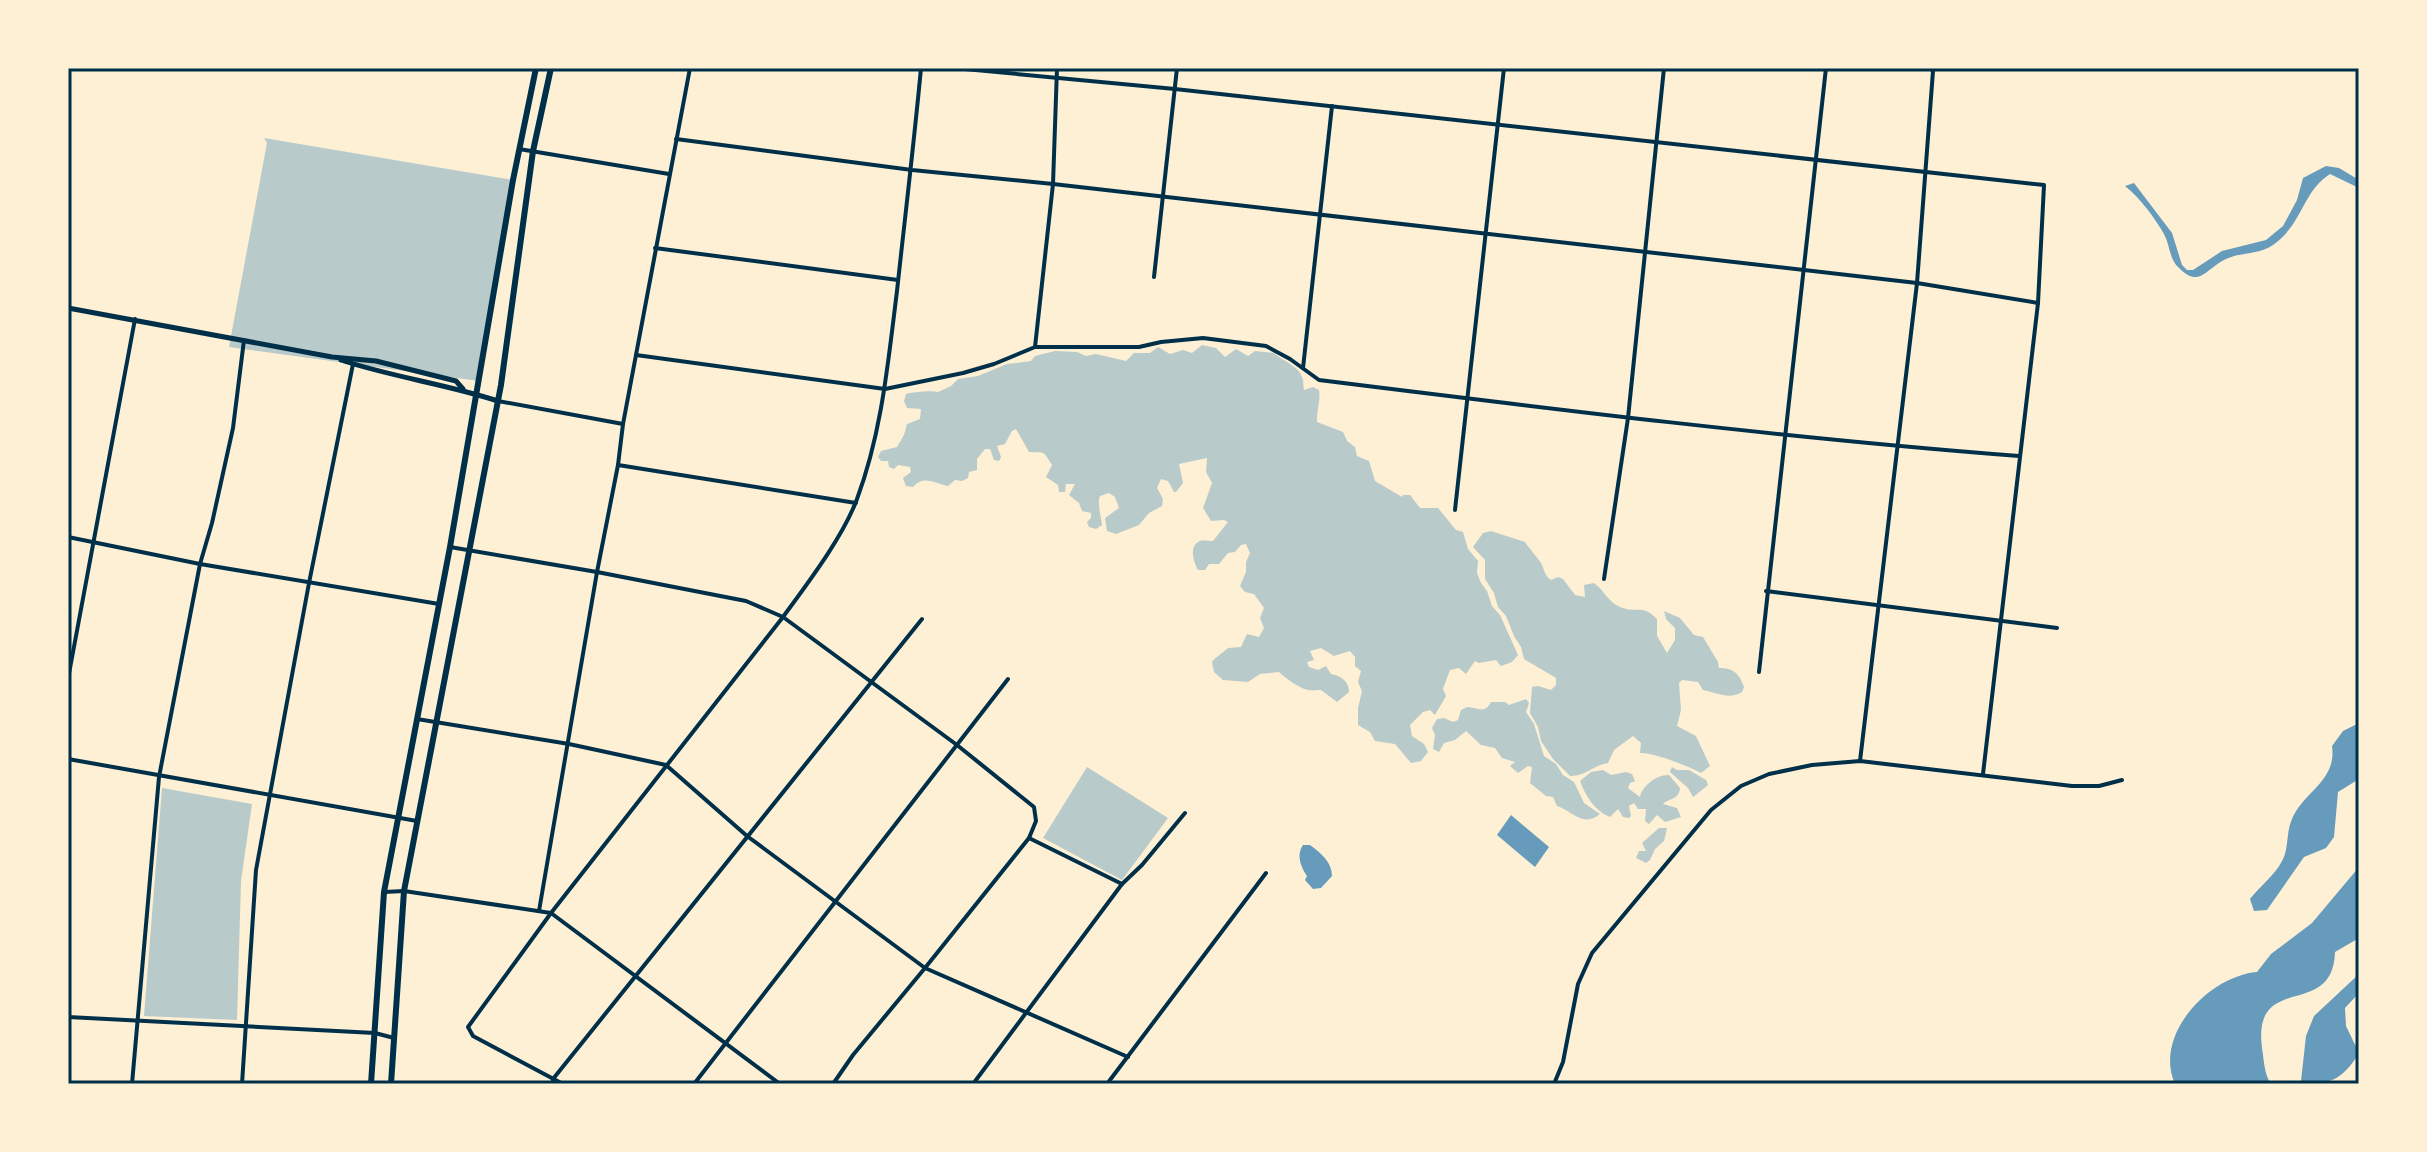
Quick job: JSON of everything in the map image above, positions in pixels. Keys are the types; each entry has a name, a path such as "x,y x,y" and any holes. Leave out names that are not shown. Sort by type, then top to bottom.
{"main road":[{"path":"371,1084 384,892 536,68"},
{"path":"391,1084 404,891 498,401 533,151 551,68"}],"street":[{"path":"539,911 623,424 690,68"},
{"path":"563,1084 553,1082 473,1036 468,1027 551,913 783,617 816,572 856,503 874,448 885,389 912,170 921,68"},
{"path":"954,68 1056,76 2044,185 2038,303 1983,774"},
{"path":"1035,347 1053,184 1057,68"},
{"path":"1154,277 1177,68"},
{"path":"1455,510 1504,68"},
{"path":"1604,579 1628,418 1664,68"},
{"path":"1759,672 1826,68"},
{"path":"1860,761 1917,283 1933,71 1930,68"},
{"path":"1303,368 1332,106"},
{"path":"676,139 912,170 1917,283 2038,303"},
{"path":"519,149 669,174"},
{"path":"655,248 898,280"},
{"path":"68,308 332,357 374,371 463,389 498,401 623,424"},
{"path":"68,679 135,319"},
{"path":"636,355 885,389 963,373 1035,347 1139,347 1203,338 1266,346 1319,380 1628,418 1898,447 2019,456"},
{"path":"132,1084 159,777 200,564 233,428 244,340"},
{"path":"354,362 376,361 456,381 463,389"},
{"path":"242,1084 256,870 354,362"},
{"path":"618,465 856,503"},
{"path":"68,537 200,564 439,604"},
{"path":"450,547 746,601 783,617 870,684 957,745 1034,807 1036,821 1029,838 853,1055 833,1084"},
{"path":"1766,591 2057,628"},
{"path":"553,1082 922,619"},
{"path":"694,1084 1008,679"},
{"path":"417,719 569,744 666,765 747,836 925,968 1128,1057"},
{"path":"68,759 417,821"},
{"path":"1554,1084 1563,1062 1578,984 1592,953 1711,810 1741,786 1769,774 1812,765 1860,761 2072,786 2099,786 2122,780"},
{"path":"973,1084 1122,884 1185,813"},
{"path":"1029,838 1122,884"},
{"path":"1107,1084 1266,873"},
{"path":"384,892 404,891 551,913 780,1084"},
{"path":"68,1017 375,1033 394,1038"}],"shaded area":[{"path":"264,138 513,180 479,381 229,347 267,143"},
{"path":"1202,345 1216,348 1225,357 1236,349 1248,356 1255,351 1274,353 1294,366 1302,377 1304,390 1313,387 1319,390 1317,422 1343,432 1347,441 1355,447 1357,456 1369,461 1375,481 1402,497 1410,495 1420,508 1438,508 1456,530 1463,532 1468,549 1478,561 1477,573 1481,583 1518,655 1512,662 1501,666 1496,660 1475,661 1466,674 1459,668 1450,670 1443,689 1446,696 1435,715 1430,710 1423,712 1410,725 1412,736 1424,744 1428,752 1421,761 1411,763 1395,744 1375,741 1370,732 1358,725 1361,671 1355,666 1355,657 1350,651 1334,656 1321,648 1310,651 1314,660 1307,662 1309,667 1318,670 1326,666 1331,674 1346,682 1349,692 1337,702 1321,690 1301,687 1279,672 1260,674 1248,682 1223,680 1214,672 1212,662 1228,648 1241,647 1247,634 1259,637 1264,628 1260,618 1264,608 1254,594 1245,592 1240,586 1250,553 1246,544 1228,553 1219,564 1209,564 1205,570 1198,570 1195,563 1193,551 1196,543 1213,541 1228,522 1211,521 1203,508 1212,483 1206,472 1207,458 1179,464 1183,483 1176,492 1168,481 1161,479 1157,488 1163,499 1162,506 1149,513 1139,525 1116,534 1107,531 1105,518 1119,508 1115,497 1109,493 1100,496 1102,525 1096,529 1089,527 1087,522 1091,513 1082,511 1079,503 1069,495 1075,484 1066,484 1065,492 1059,492 1058,485 1046,477 1052,465 1045,454 1029,452 1016,429 1005,444 997,446 1001,457 999,461 994,460 990,449 985,449 977,459 977,470 969,472 968,478 955,480 948,486 921,481 913,487 906,486 903,478 911,472 910,467 898,465 894,469 889,467 888,461 881,461 878,457 881,451 897,447 907,424 920,419 921,409 907,408 904,401 906,394 938,392 958,379 978,376 1007,364 1031,361 1035,356 1055,351 1077,352 1086,356 1096,354 1126,361 1134,353 1150,353 1158,347 1170,354 1183,350 1192,353"},
{"path":"1491,531 1525,542 1546,575 1551,580 1558,577 1563,579 1575,595 1585,597 1584,585 1594,583 1618,606 1652,614 1657,619 1657,636 1667,653 1675,640 1675,628 1666,619 1664,611 1680,618 1694,635 1703,637 1719,668 1734,672 1744,687 1742,692 1728,696 1703,690 1698,682 1682,680 1679,683 1681,710 1677,726 1696,736 1710,766 1701,773 1662,757 1640,753 1641,743 1633,736 1614,750 1608,763 1580,775 1570,776 1553,759 1541,741 1530,713 1532,687 1551,690 1556,685 1556,678 1524,659 1506,616 1498,607 1485,579 1485,560 1473,547 1483,533"},
{"path":"1526,699 1529,703 1526,712 1534,724 1544,756 1574,782 1584,803 1600,814 1594,818 1583,819 1557,806 1553,797 1546,796 1530,783 1532,767 1528,766 1518,773 1510,766 1515,762 1502,758 1495,748 1481,745 1466,731 1455,740 1444,743 1439,752 1433,749 1435,735 1432,728 1437,719 1453,722 1467,707 1483,709 1491,702 1509,705"},
{"path":"1087,767 1168,818 1122,880 1043,838"},
{"path":"1672,767 1689,770 1706,780 1708,785 1693,797 1688,788 1670,772"},
{"path":"1603,770 1611,775 1632,774 1635,781 1628,788 1640,797 1651,782 1669,775 1680,788 1676,797 1663,804 1677,808 1681,817 1665,822 1657,815 1649,824 1645,821 1646,809 1638,809 1634,803 1629,806 1629,818 1623,817 1618,809 1610,817 1600,811 1585,793 1580,781 1591,772"},
{"path":"162,788 252,804 241,881 237,1020 144,1016"},
{"path":"1659,828 1667,828 1664,841 1655,849 1650,860 1646,863 1636,858 1639,851 1646,851 1642,843"}],"water":[{"path":"2326,166 2339,168 2359,180 2359,188 2330,174 2314,190 2291,228 2273,245 2226,259 2198,277 2186,274 2176,264 2160,228 2142,202 2125,186 2134,183 2172,233 2182,265 2187,270 2193,270 2222,251 2266,240 2283,226 2297,200 2303,178"},
{"path":"2359,723 2359,779 2338,792 2334,837 2326,848 2304,857 2267,910 2254,911 2250,899 2282,861 2292,819 2330,768 2332,746 2343,731"},
{"path":"1511,815 1549,847 1535,867 1497,835"},
{"path":"1303,845 1314,848 1330,866 1332,876 1321,888 1313,889 1305,880 1307,876 1300,857"},
{"path":"2359,867 2359,938 2335,952 2331,973 2321,985 2280,1002 2269,1010 2262,1024 2264,1062 2271,1084 2175,1084 2170,1065 2172,1046 2190,1011 2221,984 2257,972 2271,954 2312,923"},
{"path":"2359,974 2359,993 2345,1008 2346,1026 2359,1053 2340,1076 2326,1082 2298,1084 2301,1081 2306,1036 2314,1016"}]}
